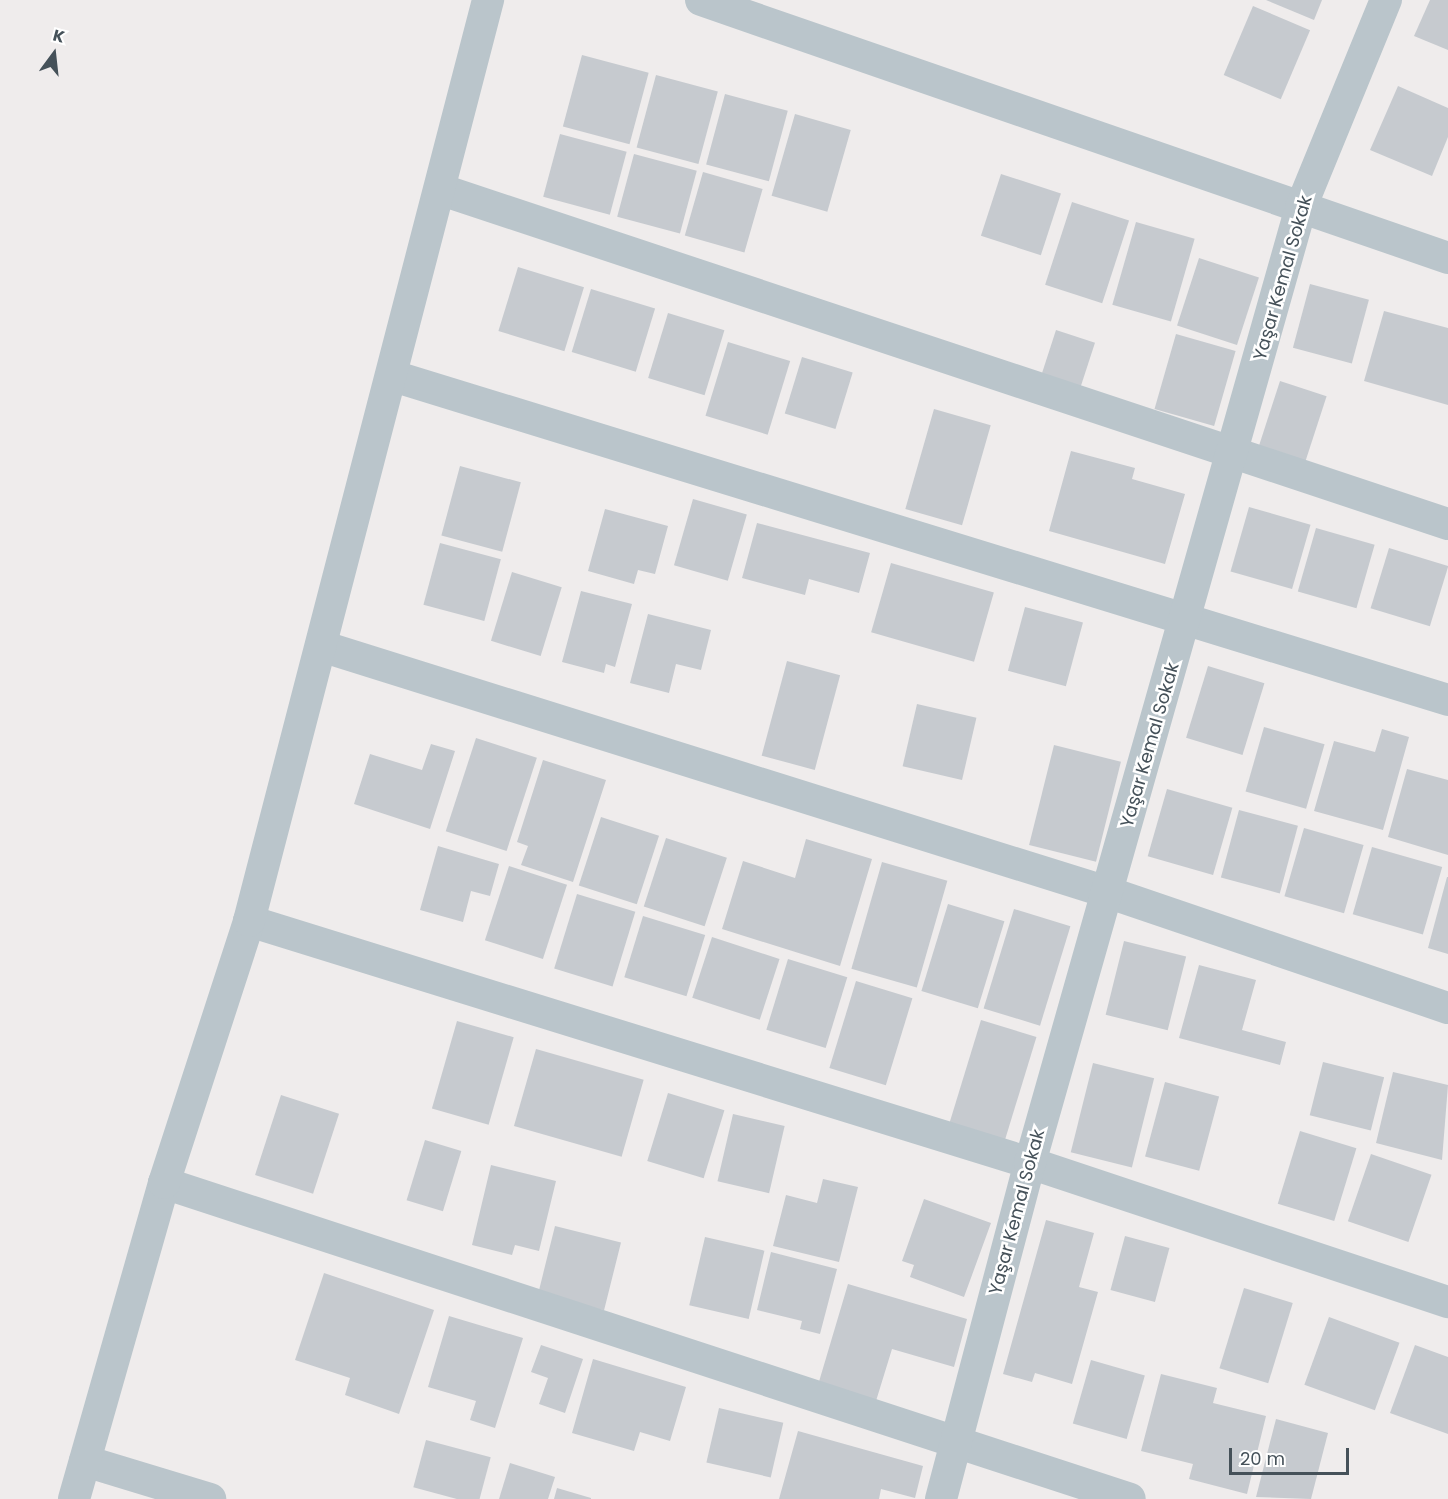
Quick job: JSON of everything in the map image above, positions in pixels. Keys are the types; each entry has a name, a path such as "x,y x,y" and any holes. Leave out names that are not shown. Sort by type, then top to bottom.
{"street":[{"path":"74,1499 164,1183 249,921 442,190 488,0"},
{"path":"701,0 1448,258"},
{"name":"Yaşar Kemal Sokak","path":"941,1499 957,1447 1030,1163 1235,452 1301,207 1386,0"},
{"path":"442,190 1448,524"},
{"path":"393,376 1448,700"},
{"path":"321,646 1107,892 1448,1008"},
{"path":"249,921 1030,1163 1448,1302"},
{"path":"164,1183 957,1447 1130,1499"},
{"path":"85,1461 210,1499"}],"building":[{"path":"1266,0 1322,0 1314,20"},
{"path":"1430,0 1448,0 1448,50 1414,36"},
{"path":"1253,6 1310,30 1281,99 1224,75"},
{"path":"582,55 649,73 629,144 563,126"},
{"path":"656,75 718,92 698,164 637,147"},
{"path":"1398,86 1448,108 1448,137 1432,176 1370,150"},
{"path":"725,94 788,111 769,181 706,165"},
{"path":"795,114 851,130 827,212 772,196"},
{"path":"560,134 627,152 610,215 543,197"},
{"path":"634,154 697,171 680,234 617,217"},
{"path":"703,172 763,189 744,253 685,235"},
{"path":"1001,174 1061,193 1041,255 981,236"},
{"path":"1072,202 1129,221 1102,303 1045,285"},
{"path":"1136,222 1195,239 1171,321 1112,305"},
{"path":"1199,258 1259,277 1237,345 1177,326"},
{"path":"518,267 584,287 564,351 498,331"},
{"path":"1310,284 1369,300 1352,364 1293,348"},
{"path":"591,289 655,309 636,372 572,352"},
{"path":"1384,311 1448,328 1448,405 1364,381"},
{"path":"668,313 724,330 705,395 648,378"},
{"path":"1056,330 1095,343 1080,388 1041,376"},
{"path":"1176,334 1236,351 1214,426 1155,409"},
{"path":"728,342 790,361 768,435 705,416"},
{"path":"802,357 853,372 835,429 785,413"},
{"path":"1280,381 1327,396 1306,461 1259,446"},
{"path":"934,409 991,425 962,525 905,509"},
{"path":"1071,451 1135,468 1132,479 1185,494 1165,564 1049,531"},
{"path":"460,466 521,482 502,552 441,536"},
{"path":"693,499 747,514 728,581 674,565"},
{"path":"1249,507 1311,525 1292,589 1231,571"},
{"path":"605,509 668,526 655,574 638,570 634,584 588,571"},
{"path":"757,523 870,553 859,593 809,579 805,595 742,578"},
{"path":"1316,528 1375,545 1356,608 1298,591"},
{"path":"440,543 501,559 484,621 423,605"},
{"path":"1389,548 1448,566 1430,626 1371,608"},
{"path":"891,563 994,592 974,662 871,632"},
{"path":"512,572 562,587 541,656 491,641"},
{"path":"581,591 632,604 615,667 606,664 604,673 562,662"},
{"path":"1025,607 1083,623 1066,686 1008,671"},
{"path":"648,614 711,630 701,670 676,664 669,693 630,683"},
{"path":"787,661 840,675 815,770 762,756"},
{"path":"1208,666 1264,683 1242,755 1186,738"},
{"path":"917,704 976,718 962,780 903,766"},
{"path":"1264,727 1325,744 1306,809 1246,791"},
{"path":"1382,729 1409,737 1383,830 1314,811 1334,741 1375,752"},
{"path":"476,738 537,758 507,851 446,831"},
{"path":"431,744 455,751 430,829 354,804 370,754 422,770"},
{"path":"1054,745 1121,762 1096,862 1029,845"},
{"path":"543,760 606,780 573,882 521,865 528,846 517,842"},
{"path":"1407,769 1448,780 1448,855 1388,837"},
{"path":"1167,789 1232,808 1213,875 1148,856"},
{"path":"1239,810 1298,826 1280,893 1221,878"},
{"path":"601,817 659,836 637,904 579,885"},
{"path":"1304,828 1364,845 1344,913 1284,896"},
{"path":"666,838 727,858 705,926 644,906"},
{"path":"806,839 872,859 840,966 722,929 743,861 795,878"},
{"path":"438,846 499,864 490,896 471,891 463,922 420,910"},
{"path":"1372,847 1442,867 1423,934 1353,914"},
{"path":"882,862 947,881 917,987 851,969"},
{"path":"509,866 567,885 543,959 485,940"},
{"path":"1448,877 1448,954 1428,948"},
{"path":"577,894 635,912 613,986 554,969"},
{"path":"948,904 1004,921 978,1008 921,991"},
{"path":"1014,909 1070,926 1040,1026 984,1008"},
{"path":"643,916 705,935 686,996 624,977"},
{"path":"712,937 780,959 760,1020 692,998"},
{"path":"1124,941 1186,956 1168,1030 1106,1015"},
{"path":"788,959 847,977 826,1048 766,1030"},
{"path":"1199,965 1256,980 1242,1030 1286,1042 1280,1065 1179,1038"},
{"path":"856,981 912,998 886,1085 829,1068"},
{"path":"981,1020 1036,1037 1004,1144 948,1127"},
{"path":"457,1021 514,1037 489,1125 432,1108"},
{"path":"536,1049 644,1080 622,1157 514,1126"},
{"path":"1323,1062 1384,1077 1371,1131 1310,1115"},
{"path":"1093,1063 1154,1078 1132,1168 1071,1152"},
{"path":"1393,1072 1448,1085 1442,1160 1376,1143"},
{"path":"1165,1082 1219,1096 1199,1171 1145,1156"},
{"path":"668,1093 724,1110 704,1178 647,1161"},
{"path":"281,1095 339,1114 313,1194 255,1175"},
{"path":"733,1114 785,1126 769,1193 717,1181"},
{"path":"1300,1131 1356,1148 1334,1221 1278,1204"},
{"path":"425,1140 461,1151 443,1211 407,1200"},
{"path":"1371,1154 1432,1175 1408,1242 1348,1221"},
{"path":"491,1165 556,1181 539,1251 515,1245 512,1255 472,1245"},
{"path":"823,1179 858,1187 839,1262 773,1246 786,1195 817,1203"},
{"path":"924,1199 991,1223 964,1297 910,1277 914,1265 902,1261"},
{"path":"1046,1220 1094,1233 1079,1287 1098,1292 1072,1384 1035,1373 1032,1382 1003,1374"},
{"path":"555,1226 621,1242 604,1310 538,1294"},
{"path":"1125,1236 1169,1248 1155,1302 1111,1290"},
{"path":"705,1237 764,1251 749,1319 689,1305"},
{"path":"771,1252 837,1269 820,1334 800,1329 802,1321 757,1310"},
{"path":"324,1273 434,1310 399,1414 345,1395 350,1378 295,1360"},
{"path":"848,1284 967,1319 954,1367 892,1349 876,1401 818,1385"},
{"path":"1244,1288 1293,1303 1268,1383 1219,1368"},
{"path":"449,1316 523,1338 495,1428 470,1420 476,1401 428,1387"},
{"path":"1329,1317 1399,1343 1375,1410 1304,1385"},
{"path":"541,1345 583,1359 565,1413 539,1404 548,1378 531,1372"},
{"path":"1415,1345 1448,1357 1448,1434 1390,1413"},
{"path":"593,1359 686,1387 670,1441 640,1432 634,1451 572,1433"},
{"path":"1091,1360 1145,1375 1127,1439 1073,1423"},
{"path":"1161,1374 1217,1388 1213,1403 1266,1416 1247,1494 1189,1479 1193,1464 1141,1451"},
{"path":"719,1408 783,1423 771,1477 706,1463"},
{"path":"1276,1419 1328,1433 1311,1499 1256,1497"},
{"path":"798,1431 923,1466 915,1498 881,1489 879,1499 779,1499"},
{"path":"426,1440 491,1457 480,1499 457,1499 413,1487"},
{"path":"510,1463 555,1477 548,1499 499,1499"},
{"path":"557,1488 591,1498 591,1499 554,1499"}]}
